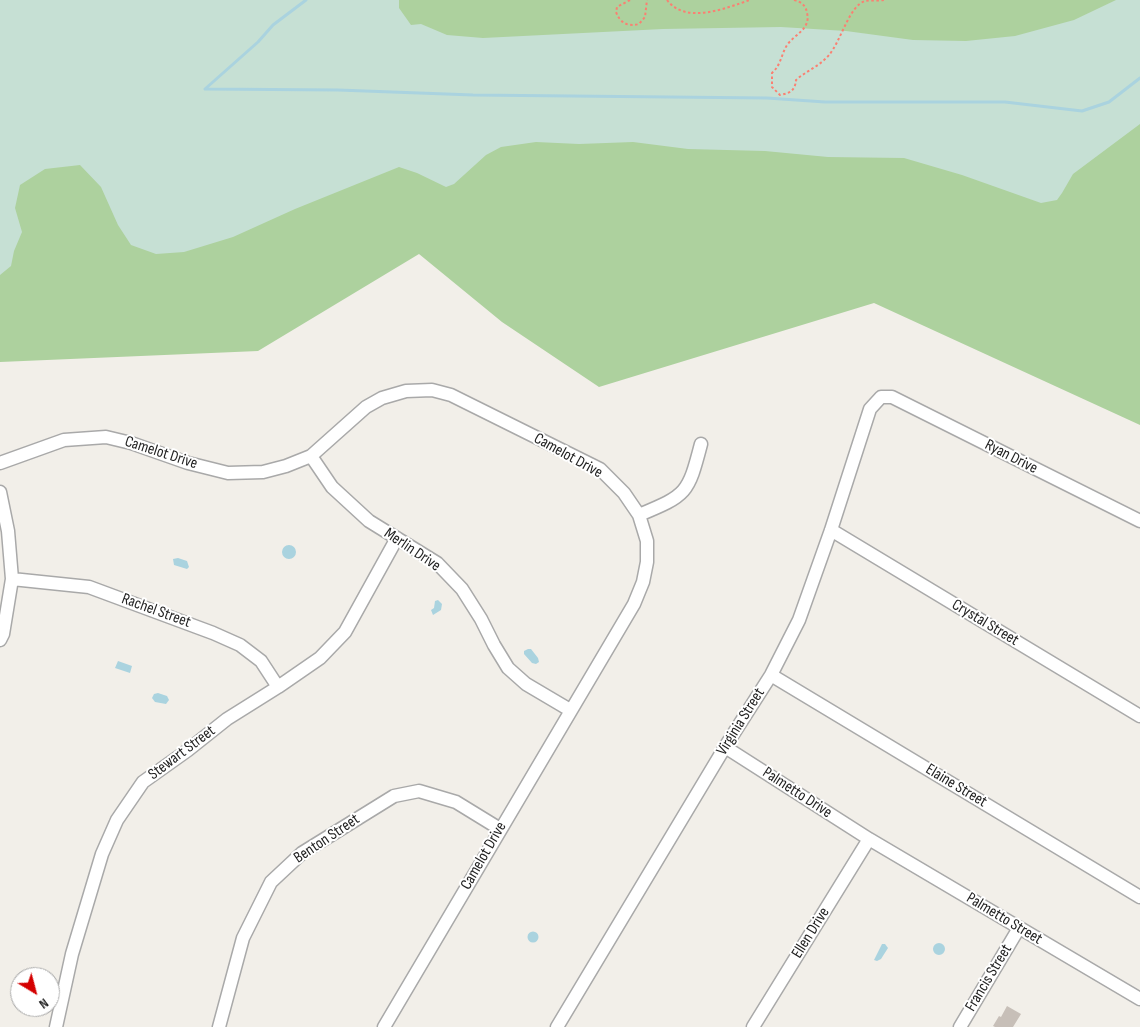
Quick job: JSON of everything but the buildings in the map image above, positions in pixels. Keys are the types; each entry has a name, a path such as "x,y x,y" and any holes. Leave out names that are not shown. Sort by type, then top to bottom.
{"street":[{"name":"Camelot Drive","path":"0,463 64,440 83,437 106,437 132,442 188,463 228,473 263,472 286,466 311,456 366,407 382,398 406,391 432,390 451,395 600,470 624,493 639,516 647,541 647,562 643,582 634,604 384,1027"},
{"name":"Ryan Drive","path":"881,397 892,397 1140,522"},
{"name":"Virginia Street","path":"557,1027 725,747 771,675 798,620 831,530 870,409 881,397"},
{"path":"639,516 670,502 685,491 693,476 701,444"},
{"name":"Merlin Drive","path":"311,456 332,487 369,520 437,563 462,590 481,619 508,668 526,684 570,710"},
{"path":"0,492 8,531 12,579 3,634 0,640"},
{"name":"Crystal Street","path":"831,530 1140,716"},
{"name":"Stewart Street","path":"56,1027 72,954 102,854 116,820 143,782 188,750 226,719 320,658 345,632 397,538"},
{"name":"Rachel Street","path":"12,579 89,587 213,633 240,645 261,661 278,687"},
{"name":"Elaine Street","path":"771,675 1140,897"},
{"name":"Palmetto Drive","path":"725,747 869,839"},
{"name":"Benton Street","path":"220,1027 244,938 270,882 302,852 394,796 419,791 456,802 500,830"},
{"name":"Palmetto Street","path":"869,839 1140,999"},
{"name":"Ellen Drive","path":"753,1027 869,839"},
{"name":"Francis Street","path":"960,1027 1019,928"}],"path":[{"path":"630,0 617,7 616,12 624,23 631,26 639,24 645,17 647,0"},
{"path":"667,0 672,6 681,10 695,13 710,13 750,0"},
{"path":"794,0 801,2 806,8 807,26 786,46 779,67 772,73 772,87 780,94 790,93 795,87 796,80 823,62 837,45 854,8 867,0 884,0"}],"green space":[{"path":"0,0 1140,0 1140,425 874,303 599,387 502,322 419,254 258,351 0,362"},
{"path":"0,0 399,0 399,8 411,25 421,24 447,35 483,38 663,29 781,27 846,31 913,40 966,41 1015,36 1074,20 1116,0 1140,0 1140,124 1073,174 1057,200 1041,203 962,175 904,158 828,157 765,151 688,149 633,142 579,144 536,142 501,147 486,155 454,184 446,187 417,173 399,167 295,209 233,237 184,252 156,254 131,245 118,225 101,187 80,165 45,169 20,185 15,208 22,232 14,251 11,266 0,275"}],"water":[{"path":"286,545 292,545 296,552 292,559 286,559 282,555 282,549"},
{"path":"178,558 187,561 189,567 187,569 174,565 173,559"},
{"path":"438,600 442,604 441,610 433,615 431,610 434,608 435,601"},
{"path":"531,649 539,662 536,664 532,663 524,654 524,651"},
{"path":"118,661 132,666 130,673 115,668"},
{"path":"158,693 167,696 169,700 166,704 155,702 152,698 154,694"},
{"path":"533,931 539,937 533,943 527,937"},
{"path":"939,943 945,949 939,955 933,949"},
{"path":"882,944 885,944 888,948 881,959 874,960"}],"waterway":[{"path":"306,0 273,25 258,42 205,89 338,90 473,95 767,98 825,102 1005,102 1082,111 1109,102 1140,78"}]}
